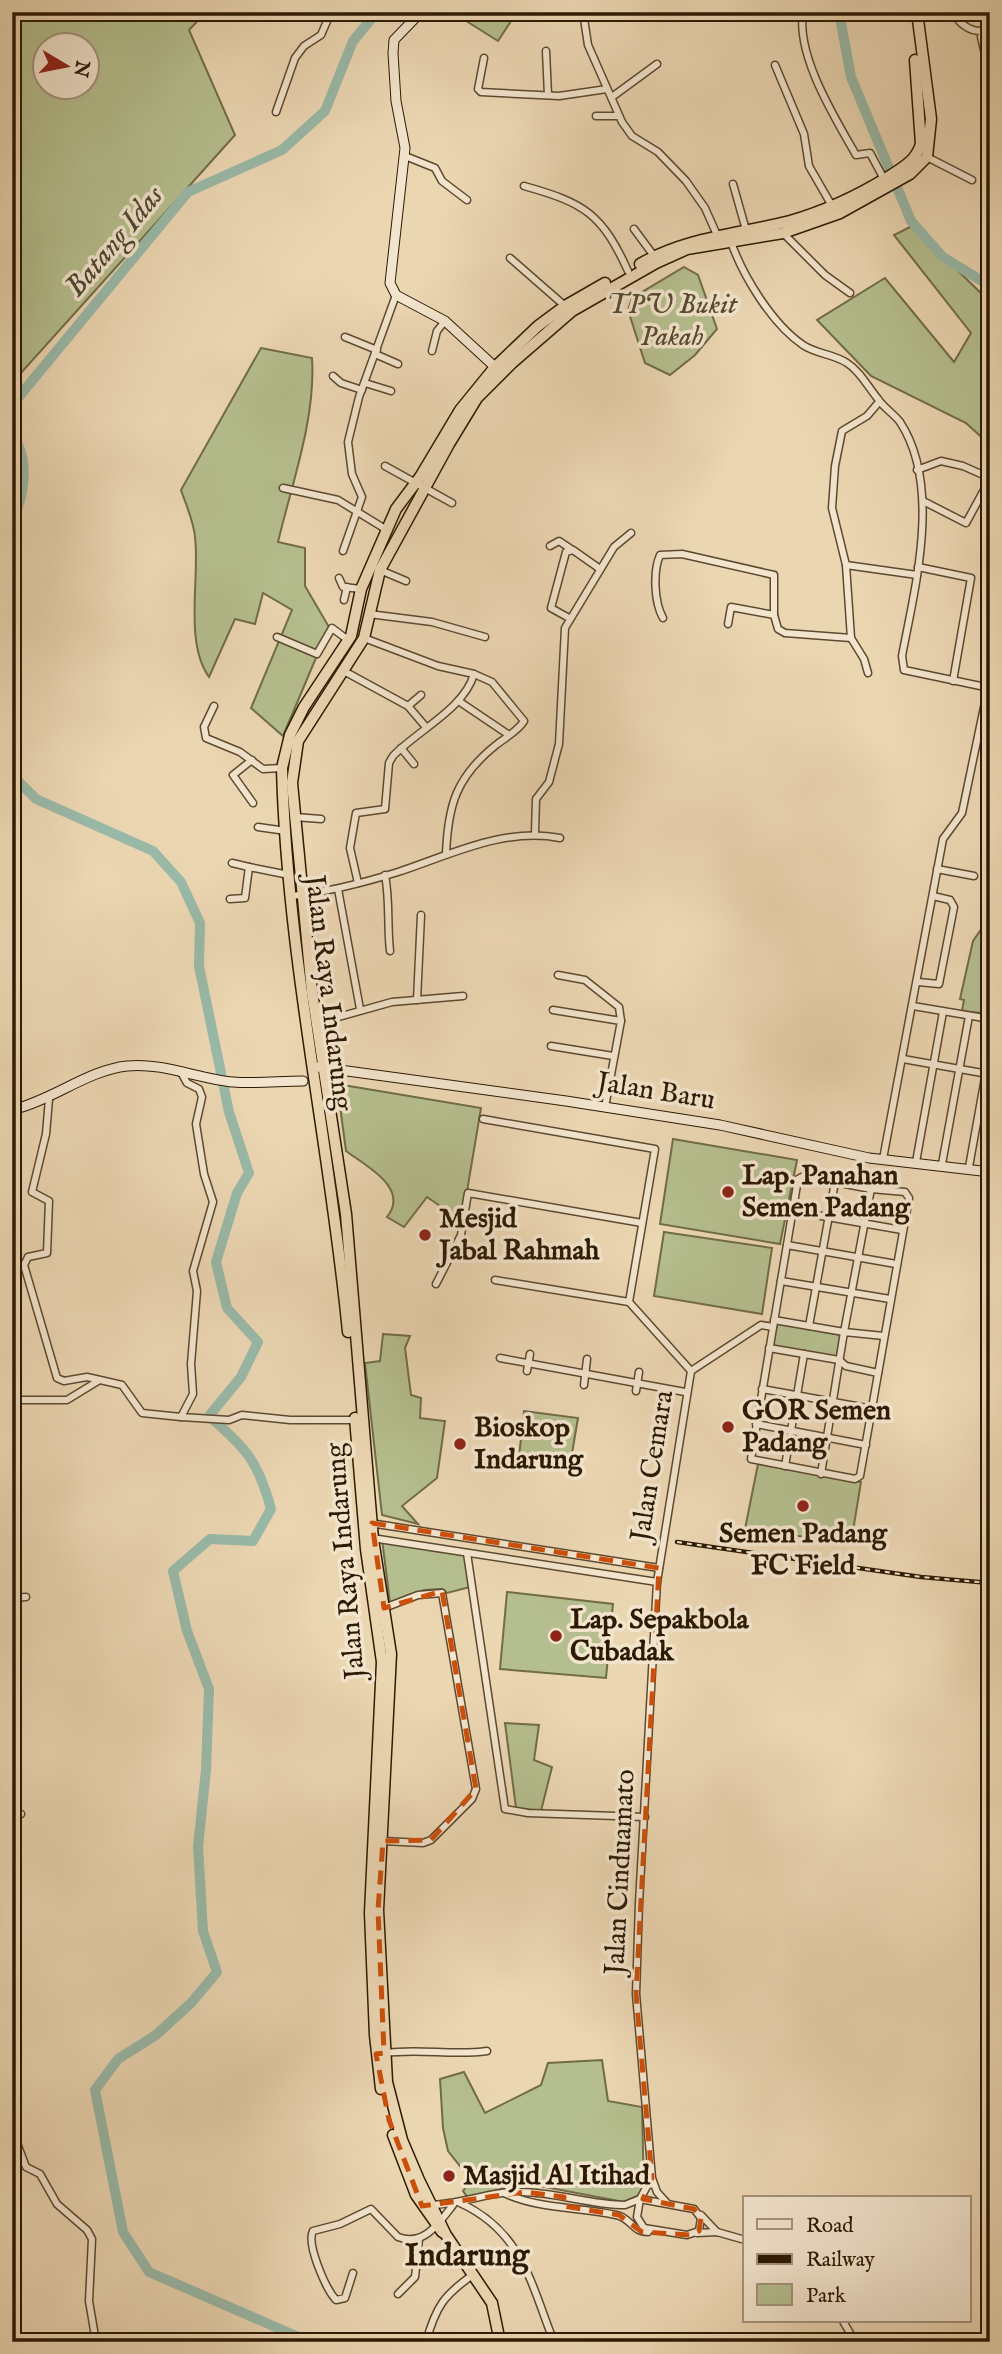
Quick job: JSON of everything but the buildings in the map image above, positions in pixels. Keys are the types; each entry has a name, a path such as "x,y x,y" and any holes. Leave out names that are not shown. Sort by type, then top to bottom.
{"highway":[{"name":"Jalan Raya Indarung","path":"500,2342 496,2312 474,2274 427,2205 396,2119 380,2054 370,1913 382,1741 392,1669 389,1606 368,1529 346,1214 301,991 292,783 298,741 364,638 380,570 421,484 460,410 495,367 541,330 656,263 687,249 783,233 886,182 926,158 931,119 910,12"},
{"name":"Jalan Raya Indarung","path":"908,170 918,153 921,135 917,12"},
{"name":"Jalan Raya Indarung","path":"380,2054 382,1662 338,1224 320,1076 317,1023 297,895 289,875 282,768 290,735 348,640 361,589 396,509 421,484 477,398 565,306 653,256 678,245 818,216 832,206 886,182"}],"street":[{"path":"276,111 295,58 304,46 321,35 331,12"},
{"path":"421,12 394,40 393,52 405,156 390,283 396,295 445,321 495,367"},
{"path":"583,12 588,46 619,116 632,136 658,152 686,181 698,197 717,235"},
{"path":"803,12 802,30 810,60 831,109 856,155 870,153 886,182"},
{"path":"954,12 962,24 976,32 983,31"},
{"path":"985,54 981,37 989,12"},
{"path":"546,51 548,95"},
{"path":"484,58 478,89 481,92 548,95 607,89"},
{"path":"612,97 657,64"},
{"path":"775,65 804,134 809,166 832,206"},
{"path":"596,116 619,116"},
{"path":"405,156 436,168 442,181 467,200"},
{"path":"926,158 972,180"},
{"path":"733,184 746,230"},
{"path":"524,187 553,195 592,214 608,229 628,271"},
{"path":"634,229 653,256"},
{"path":"783,233 825,275 850,293"},
{"path":"731,241 744,274 783,326 804,346 839,358 854,368 879,402 899,421 917,470 923,501 918,567 903,666 907,673 987,687"},
{"path":"510,258 565,306"},
{"path":"344,551 362,497 352,474 348,442 364,386 396,295"},
{"path":"432,351 437,331 445,321"},
{"path":"345,337 398,364"},
{"path":"333,376 341,383 391,391"},
{"path":"868,673 864,659 851,638 846,565 832,508 838,440 845,428 867,416 879,402"},
{"path":"917,470 941,461 963,466 990,479 966,523 923,501"},
{"path":"385,466 452,503"},
{"path":"283,488 327,496 387,530"},
{"path":"536,833 536,799 549,782 559,744 563,639 569,618 620,539 631,533"},
{"path":"550,546 559,541 600,569"},
{"path":"569,618 551,608 566,552 570,549"},
{"path":"663,618 656,578 658,558 660,555 681,554 774,575 774,615 778,629 785,633 851,638"},
{"path":"846,565 917,575"},
{"path":"918,567 972,579 953,681"},
{"path":"380,570 406,580"},
{"path":"339,578 340,585 361,589"},
{"path":"344,600 347,587"},
{"path":"728,624 731,607 774,615"},
{"path":"369,614 432,622 485,637"},
{"path":"277,637 317,653 332,628 348,640"},
{"path":"364,638 438,666 474,674 492,682 524,721 477,762 454,794 447,825 446,854"},
{"path":"883,1159 937,869 945,834 962,813 990,661"},
{"path":"342,670 408,706 425,726"},
{"path":"358,883 350,848 356,813 385,809 389,763 425,726 460,702 474,674"},
{"path":"408,706 421,695"},
{"path":"460,702 509,735"},
{"path":"214,706 204,727 204,736 252,760 263,769 282,768"},
{"path":"401,748 414,764"},
{"path":"252,760 233,775 253,803"},
{"path":"295,817 321,819"},
{"path":"258,827 286,831"},
{"path":"297,895 338,889 385,876 446,854 536,833 560,838"},
{"path":"232,863 289,875"},
{"path":"230,899 244,898 248,867"},
{"path":"937,869 974,876"},
{"path":"385,876 390,898 387,924 390,951"},
{"path":"338,889 360,1009"},
{"path":"918,982 935,986 939,984 954,907 950,900 933,896"},
{"path":"417,1000 416,954 421,915"},
{"path":"558,975 585,980 619,1007 621,1021 606,1107"},
{"name":"Jalan Raya Indarung","path":"317,1023 360,1009 463,996"},
{"path":"913,1006 990,1019"},
{"path":"554,1010 621,1021"},
{"path":"916,1162 943,1012"},
{"path":"942,1164 969,1016"},
{"path":"551,1046 613,1056"},
{"path":"969,1167 988,1074 990,1050"},
{"path":"903,1059 988,1074"},
{"path":"12,1110 50,1099 91,1076 127,1066 234,1082 303,1081 320,1076"},
{"path":"181,1417 193,1394 191,1364 197,1291 193,1271 213,1202 204,1174 196,1124 202,1097 199,1089 187,1083 185,1074"},
{"name":"Jalan Baru","path":"320,1076 606,1107 720,1125 883,1159 969,1167 990,1172"},
{"path":"50,1099 46,1134 32,1192 49,1201 48,1248 46,1255 28,1257 24,1265 58,1380 88,1377 126,1386 142,1413 192,1418 224,1419 242,1415 290,1420 356,1420"},
{"path":"483,1119 655,1149 629,1302"},
{"path":"800,1177 835,1182 908,1195 866,1445 858,1478 821,1474 751,1459 800,1177"},
{"path":"809,1326 835,1182"},
{"path":"821,1474 871,1189"},
{"path":"436,1284 461,1235 468,1193 642,1223"},
{"path":"793,1210 902,1230"},
{"path":"787,1245 896,1264"},
{"path":"495,1280 629,1302 691,1371 761,1325 809,1326 884,1336"},
{"path":"781,1281 890,1299"},
{"path":"769,1348 839,1360 846,1366 878,1373"},
{"path":"527,1367 530,1354"},
{"path":"785,1466 804,1354"},
{"path":"500,1358 527,1367 586,1373 685,1392"},
{"path":"584,1385 587,1359"},
{"name":"Jalan Cemara","path":"659,1568 685,1392 691,1371"},
{"path":"636,1391 639,1372"},
{"path":"12,1400 67,1400 97,1381"},
{"path":"762,1389 872,1409"},
{"path":"12,1417 12,1451"},
{"path":"756,1424 866,1445"},
{"path":"368,1529 508,1545 659,1568"},
{"path":"368,1529 467,1553 657,1582"},
{"path":"507,1559 508,1545"},
{"path":"467,1553 505,1810 645,1817"},
{"name":"Jalan Cinduamato","path":"652,2178 636,1994 659,1568"},
{"path":"383,1841 428,1843 472,1799 476,1789 443,1595 438,1592 389,1606"},
{"path":"12,1598 26,1597"},
{"path":"12,1810 21,1814"},
{"path":"380,2054 415,2049 463,2054 487,2051"},
{"path":"12,2131 14,2149 26,2166 42,2176 57,2204 90,2234 93,2244 89,2301 96,2342"},
{"path":"652,2178 640,2199 637,2221 643,2228 653,2231"},
{"path":"652,2178 657,2192 667,2203"},
{"path":"427,2205 456,2204 504,2193 564,2197 618,2205 640,2199 691,2207 717,2232"},
{"path":"504,2193 527,2202 619,2215 637,2231 687,2235 717,2232 743,2239"},
{"path":"563,2206 564,2197"},
{"path":"352,2273 345,2298 336,2301 310,2243 313,2231 340,2224 371,2209 398,2238 418,2239 439,2224 456,2204"},
{"path":"456,2204 488,2218 511,2243 533,2284 554,2342"},
{"path":"697,2233 702,2222 700,2214"},
{"path":"398,2294 415,2277 418,2239"},
{"path":"426,2342 432,2320 443,2298 474,2274"},
{"path":"844,2322 855,2342"}],"highlighted area":[{"path":"372,1523 659,1568 636,1994 652,2178 643,2199 694,2209 701,2218 699,2231 691,2235 642,2232 619,2215 563,2206 564,2197 525,2192 422,2206 389,2120 376,2054 384,2053 378,1910 383,1841 431,1840 476,1789 442,1591 384,1608"}],"green space":[{"path":"12,12 206,12 189,30 235,135 12,383"},
{"path":"452,12 517,12 498,41"},
{"path":"912,226 990,302 990,445 966,423 871,376 817,320 885,278 954,362 971,333 894,235"},
{"name":"TPU Bukit Pakah","path":"684,267 698,275 717,329 695,355 670,375 645,363 628,310 632,298"},
{"path":"261,348 312,358 307,427 278,542 305,548 305,586 329,627 283,736 251,708 292,610 263,593 255,624 235,619 209,677 201,663 197,646 195,537 181,490"},
{"path":"990,917 990,1014 962,1011 964,1000 960,999 973,941"},
{"path":"337,1084 481,1108 462,1221 427,1197 404,1227 387,1217 393,1206 389,1187 374,1171 346,1151"},
{"name":"Lap. Panahan Semen Padang","path":"673,1139 797,1160 780,1244 660,1224"},
{"path":"664,1232 772,1248 762,1314 654,1296"},
{"path":"777,1323 841,1335 837,1358 772,1346"},
{"path":"383,1334 410,1336 405,1348 411,1395 421,1398 420,1418 445,1421 437,1478 402,1506 418,1524 382,1515 365,1363 380,1361"},
{"path":"524,1411 578,1418 570,1465 519,1457"},
{"name":"Semen Padang FC Field","path":"758,1464 861,1482 851,1543 745,1529"},
{"path":"382,1539 465,1552 470,1587 447,1593 442,1589 424,1590 390,1603"},
{"name":"Lap. Sepakbola Cubadak","path":"507,1592 613,1604 606,1678 500,1669"},
{"path":"505,1723 539,1725 534,1760 552,1767 541,1811 516,1808"},
{"path":"602,2060 608,2101 642,2107 644,2193 624,2202 524,2183 468,2198 463,2191 471,2180 448,2151 443,2128 440,2079 464,2072 485,2113 541,2085 548,2063"}],"waterway":[{"name":"Batang Idas","path":"12,405 188,192 282,150 325,111 353,41 377,12"},
{"path":"839,12 851,77 911,221 943,257 990,286"},
{"path":"12,436 21,455 24,477 20,500 12,519"},
{"path":"12,775 36,799 153,851 181,882 200,923 199,966 229,1112 249,1173 237,1193 216,1262 227,1308 258,1342 241,1377 209,1416 249,1456 261,1479 271,1509 253,1541 210,1539 173,1571 187,1631 209,1689 206,1770 198,1847 203,1931 217,1972 191,2003 156,2035 118,2059 95,2090 123,2232 149,2272 310,2342"}],"railway":[{"path":"677,1542 921,1577 990,1583"}],"place":[{"name":"Lap. Panahan Semen Padang","path":"728,1192"},
{"name":"Mesjid Jabal Rahmah","path":"425,1235"},
{"name":"GOR Semen Padang","path":"728,1427"},
{"name":"Bioskop Indarung","path":"460,1444"},
{"name":"Semen Padang FC Field","path":"803,1506"},
{"name":"Lap. Sepakbola Cubadak","path":"556,1636"},
{"name":"Masjid Al Itihad","path":"449,2176"}],"district":[{"name":"Indarung","path":"467,2256"}]}
